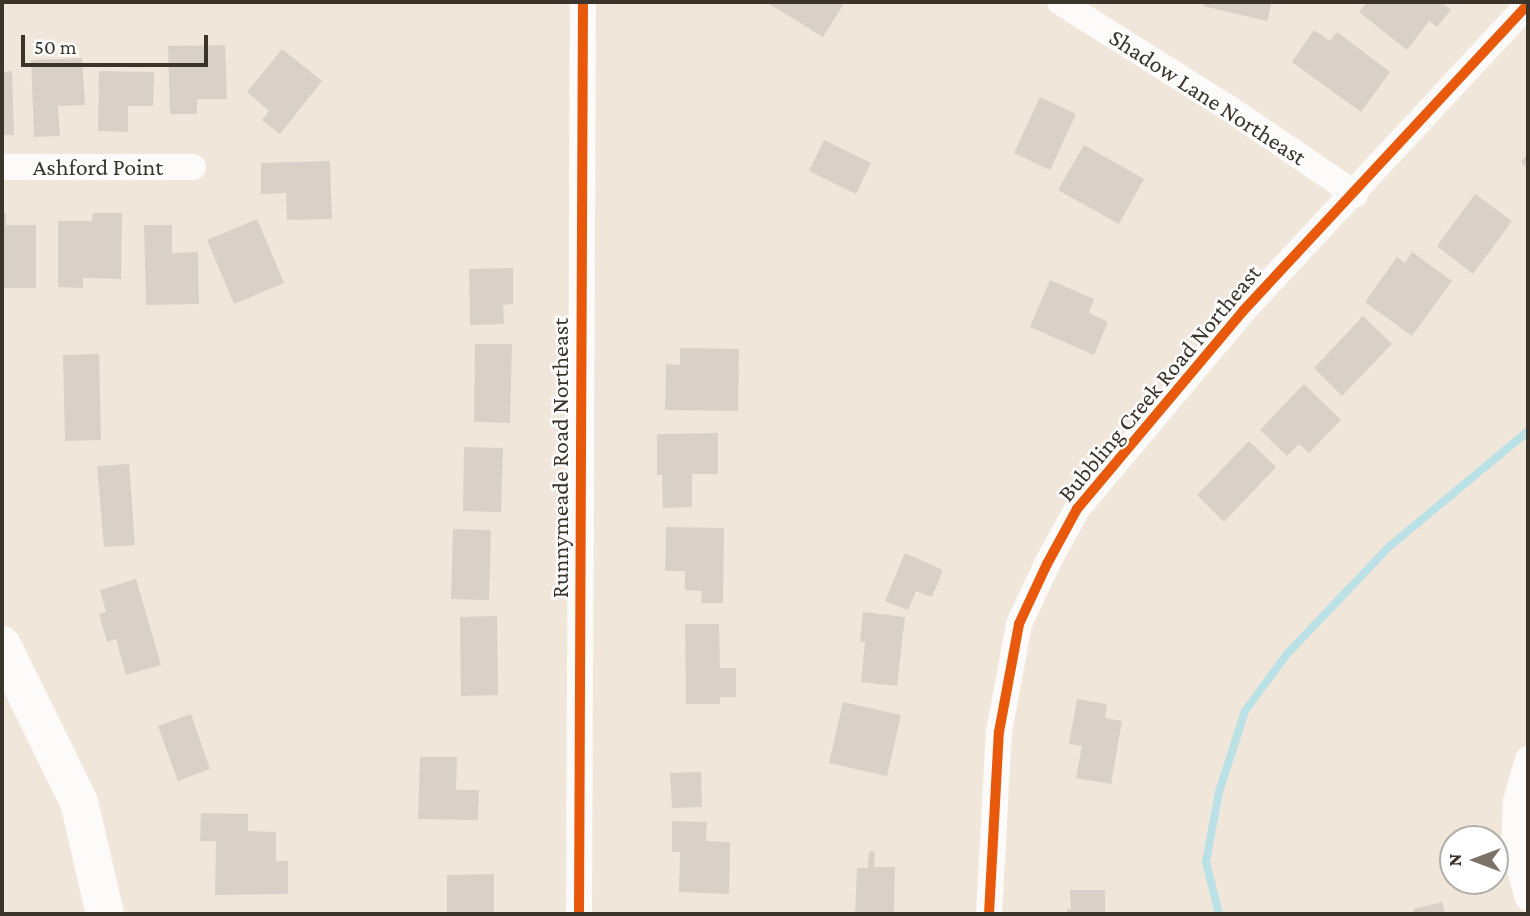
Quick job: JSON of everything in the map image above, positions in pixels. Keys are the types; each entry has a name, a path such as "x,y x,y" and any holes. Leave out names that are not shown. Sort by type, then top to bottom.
{"street":[{"name":"Runnymeade Road Northeast","path":"579,914 583,2"},
{"name":"Shadow Lane Northeast","path":"1060,2 1227,107 1355,194"},
{"name":"Bubbling Creek Road Northeast","path":"989,914 999,732 1019,624 1077,509 1243,311 1355,194 1528,4"},
{"name":"Ashford Point","path":"2,167 193,167"},
{"path":"2,645 79,802 105,914"},
{"path":"1528,759 1516,801 1514,848 1528,898"}],"building":[{"path":"766,2 845,2 823,37"},
{"path":"1204,2 1272,2 1267,21 1203,6"},
{"path":"1367,2 1441,2 1451,10 1437,27 1429,21 1407,50 1359,12"},
{"path":"1314,30 1330,41 1337,32 1390,72 1361,112 1292,62"},
{"path":"225,45 227,99 197,99 197,114 170,114 168,46"},
{"path":"282,49 322,81 280,134 262,120 269,111 247,92"},
{"path":"82,58 85,105 58,106 60,136 34,137 31,60"},
{"path":"12,71 14,135 2,135 2,72"},
{"path":"99,71 154,72 153,106 128,106 128,132 98,131"},
{"path":"1040,97 1076,114 1050,170 1014,153"},
{"path":"824,140 871,163 856,194 809,171"},
{"path":"1084,145 1144,179 1119,224 1058,190"},
{"path":"1528,154 1528,169 1521,162"},
{"path":"330,161 332,219 287,220 286,193 261,194 261,163"},
{"path":"1475,194 1512,221 1473,274 1437,246"},
{"path":"2,213 6,213 6,225 36,225 36,288 2,288"},
{"path":"93,213 122,213 121,279 83,278 83,288 58,287 58,221 92,221"},
{"path":"257,219 284,283 234,304 207,240"},
{"path":"144,225 172,225 172,253 198,252 199,304 146,305"},
{"path":"1412,252 1452,281 1412,336 1365,302 1397,257 1405,263"},
{"path":"513,268 513,304 503,305 504,324 470,325 469,269"},
{"path":"1050,280 1094,299 1089,313 1108,322 1094,355 1030,327"},
{"path":"1363,316 1392,344 1342,396 1314,368"},
{"path":"475,344 512,344 510,423 474,422"},
{"path":"680,348 739,349 738,411 665,410 666,364 680,365"},
{"path":"99,354 101,440 65,441 63,355"},
{"path":"1304,384 1341,420 1309,453 1299,444 1287,456 1260,430"},
{"path":"718,433 718,474 692,474 692,507 663,508 662,475 657,475 657,434"},
{"path":"1249,441 1276,467 1224,522 1197,495"},
{"path":"464,447 503,448 501,512 463,511"},
{"path":"129,464 135,545 104,547 97,466"},
{"path":"666,527 724,528 723,603 701,603 702,591 685,590 685,571 665,571"},
{"path":"453,529 491,530 489,600 451,599"},
{"path":"905,553 943,570 932,597 916,591 908,610 885,601"},
{"path":"136,579 161,665 126,675 116,639 107,642 99,614 106,612 100,590"},
{"path":"863,612 905,617 897,686 861,682 865,642 860,642"},
{"path":"497,616 498,695 461,696 460,617"},
{"path":"685,624 719,624 720,668 736,668 736,697 720,697 720,704 686,704"},
{"path":"1077,699 1107,704 1105,718 1122,721 1111,784 1076,778 1082,746 1069,744"},
{"path":"843,702 901,715 887,776 829,763"},
{"path":"191,714 210,769 178,781 158,726"},
{"path":"420,757 457,757 456,790 479,790 478,820 418,819"},
{"path":"701,772 702,807 672,808 670,773"},
{"path":"201,813 248,814 248,831 276,832 276,861 288,861 288,894 215,895 216,841 200,841"},
{"path":"672,821 707,822 706,841 730,842 729,894 679,892 680,852 672,852"},
{"path":"869,851 875,852 874,867 895,867 894,914 855,914 857,868 868,868"},
{"path":"494,874 494,914 447,914 447,875"},
{"path":"1070,890 1105,890 1105,914 1067,914 1067,909 1071,909"},
{"path":"1442,902 1445,914 1414,914 1413,909"}],"waterway":[{"path":"1219,914 1206,862 1219,792 1245,711 1287,654 1390,546 1528,431"}],"cycle path":[{"path":"579,914 583,2"},
{"path":"989,914 999,732 1019,624 1077,509 1243,311 1528,4"}]}
